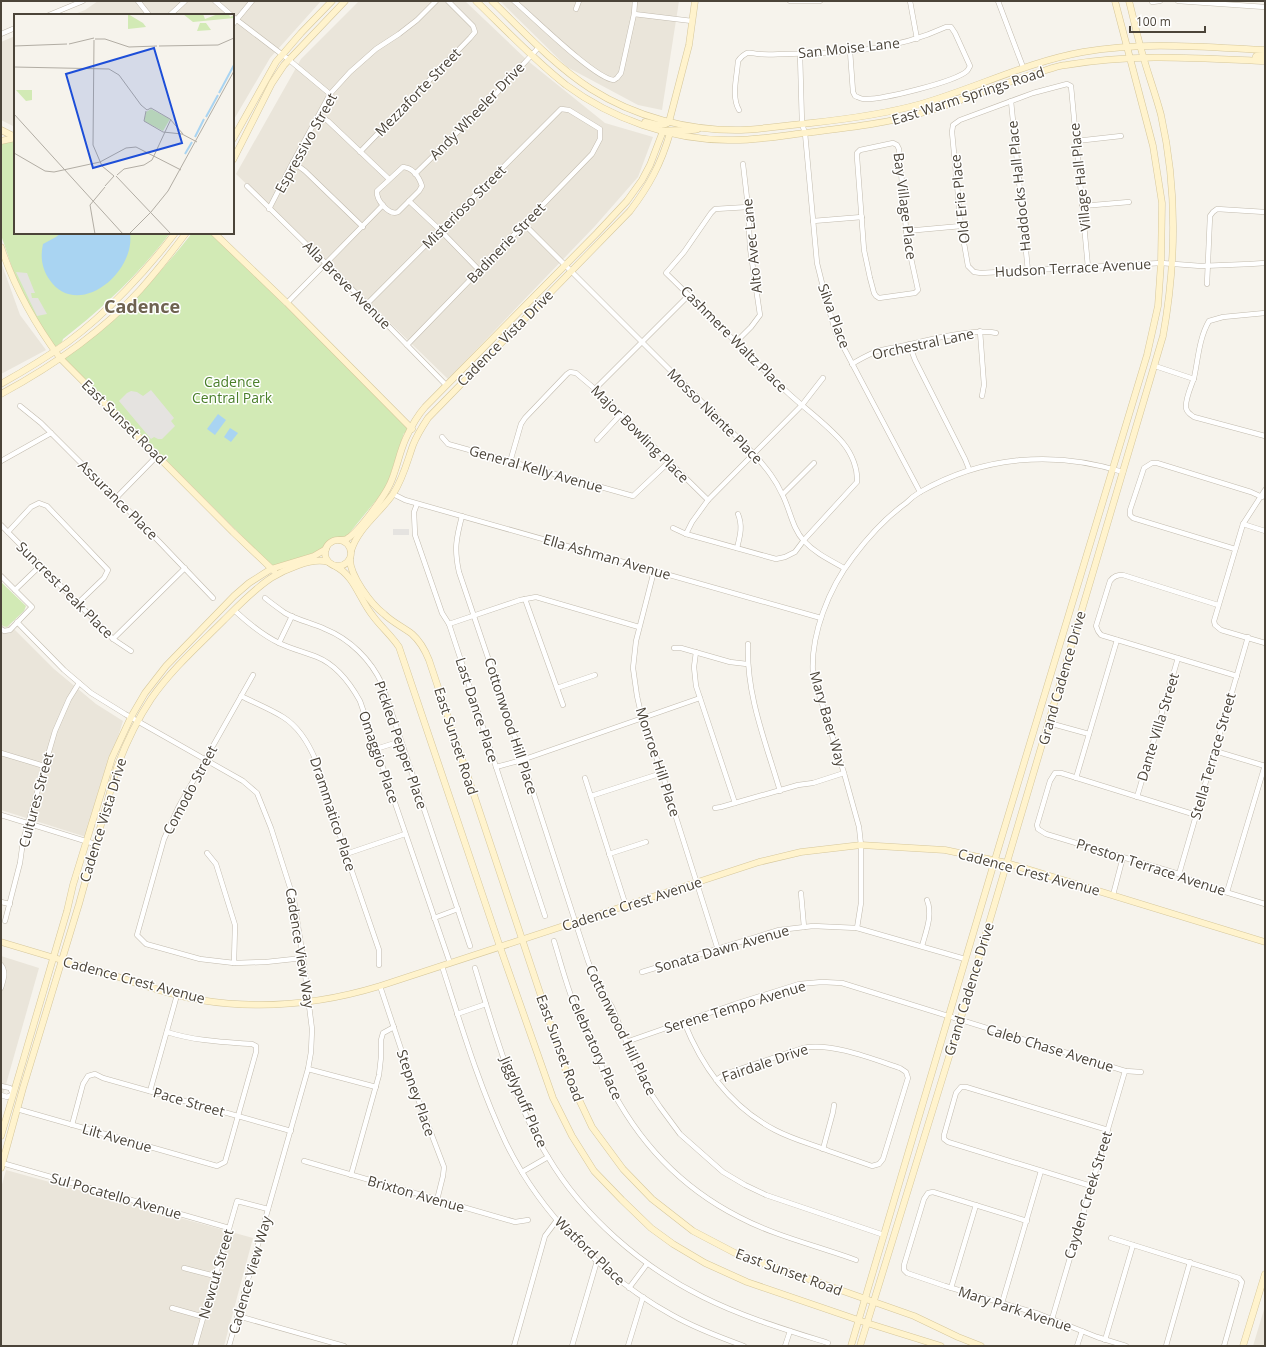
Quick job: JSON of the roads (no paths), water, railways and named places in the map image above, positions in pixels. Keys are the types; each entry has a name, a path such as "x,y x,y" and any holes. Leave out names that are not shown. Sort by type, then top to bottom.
{"main road":[{"path":"234,136 266,77 282,54 332,1"},
{"path":"234,158 272,83 288,59 345,1"},
{"name":"East Warm Springs Road","path":"476,1 532,55 580,94 621,117 670,133 710,140 759,139 859,127 904,118 1064,65 1143,56 1265,61"},
{"name":"East Warm Springs Road","path":"492,1 562,68 593,90 625,107 669,122 703,128 740,130 857,118 901,109 944,96 1023,67 1082,52 1127,46 1189,46 1265,50"},
{"path":"621,117 660,125 665,125 669,122 689,45 695,1"},
{"name":"Grand Cadence Drive","path":"851,1346 965,959 1148,355 1158,306 1161,263 1162,203 1153,146 1115,1"},
{"name":"Grand Cadence Drive","path":"860,1346 960,1021 1163,336 1168,310 1172,263 1170,167 1160,115 1129,1"},
{"path":"1255,60 1256,56 1265,55"},
{"path":"663,131 687,131 703,128"},
{"path":"1,130 14,136"},
{"name":"Cadence Vista Drive","path":"340,540 347,539 352,534 367,518 386,491 396,469 402,445 425,406 597,233 634,191 650,165 663,131"},
{"name":"Cadence Vista Drive","path":"351,551 357,536 393,494 405,471 413,444 418,434 435,410 618,225 644,194 657,170 670,133"},
{"path":"1,141 14,137"},
{"path":"1,384 55,351 79,333 117,299 174,234"},
{"path":"1,394 38,374 114,315 139,292 161,267 185,234"},
{"path":"215,234 287,303 418,434"},
{"name":"East Sunset Road","path":"1,247 3,260 29,314 60,358 271,569 279,574"},
{"path":"340,540 347,544 351,551 350,560 344,565 335,566 328,562 325,553 331,542 340,540"},
{"name":"Cadence Vista Drive","path":"1,1136 86,842 112,758 131,717 145,693 166,666 249,583 271,569 314,556 326,549"},
{"name":"Cadence Vista Drive","path":"2,1166 23,1088 62,960 117,767 138,721 166,679 234,610 261,585 293,567 321,560 328,562"},
{"name":"East Sunset Road","path":"350,560 351,569 373,603 383,614 412,635 422,646 429,660 567,1074 592,1127 624,1169 652,1199 693,1231 735,1253 914,1316 981,1346"},
{"name":"East Sunset Road","path":"335,566 347,574 372,616 390,634 399,648 500,947 553,1098 572,1136 594,1171 651,1228 705,1263 747,1282 867,1323 941,1346"},
{"name":"Cadence Crest Avenue","path":"1,942 177,995 200,1000 270,1005 309,1002 341,997 380,986 759,862 801,852 860,845 945,850 995,860 1265,942"},
{"path":"35,1020 42,1026"},
{"path":"13,1124 15,1103 13,1094 23,1088"},
{"path":"1243,1346 1264,1282 1265,1274"}],"street":[{"path":"51,14 83,1"},
{"path":"138,1 148,14"},
{"path":"171,14 185,1"},
{"path":"216,1 231,14"},
{"path":"252,1 234,17 330,94"},
{"name":"Espressivo Street","path":"269,209 330,94 350,72 376,49 417,20 436,1"},
{"name":"Mezzaforte Street","path":"360,152 475,32 473,26 448,1"},
{"path":"514,1 572,53 610,80 616,80 620,75 634,14 635,1"},
{"path":"576,9 579,1"},
{"path":"790,1 820,1"},
{"path":"910,1 917,39"},
{"path":"998,1 1023,67"},
{"path":"1152,2 1160,1"},
{"path":"1178,1 1265,7"},
{"path":"634,14 692,21"},
{"name":"San Moise Lane","path":"739,110 735,97 738,62 740,58 748,53 800,54 850,51 889,46 917,39 946,27 951,28 956,33 970,66 968,70 960,75 941,82 906,92 865,99 855,96 853,92 850,51"},
{"path":"1,34 14,28"},
{"name":"Andy Wheeler Drive","path":"415,174 494,96 539,47"},
{"name":"Silva Place","path":"800,54 802,124 805,133 817,263 825,297 836,333 920,492"},
{"name":"Village Hall Place","path":"1011,101 1033,93 1067,84 1071,86 1088,267"},
{"name":"Old Erie Place","path":"974,272 968,266 961,226 952,132 953,124 1011,101"},
{"name":"Haddocks Hall Place","path":"1011,101 1028,270"},
{"name":"Badinerie Street","path":"407,345 592,154 600,138 600,129 569,110 561,110"},
{"name":"Misterioso Street","path":"367,304 561,110"},
{"path":"319,116 328,121 389,179"},
{"path":"1076,141 1121,136"},
{"name":"Bay Village Place","path":"892,144 898,146 900,149 906,231 918,290 915,293 879,298 876,296 866,264 857,153 860,150 892,144"},
{"path":"293,162 305,170 363,227"},
{"name":"Alto Avec Lane","path":"736,342 751,327 760,315 750,248 744,164"},
{"path":"403,167 410,169 415,174 422,186 397,213 391,212 377,197 377,191 403,167"},
{"name":"Alla Breve Avenue","path":"247,186 367,304 446,385"},
{"path":"409,201 479,270"},
{"path":"1082,206 1129,202"},
{"path":"287,303 383,205"},
{"name":"Cashmere Waltz Place","path":"673,528 686,534 776,559 785,557 795,552 804,540 857,482 858,476 851,456 844,444 736,342 666,273 684,252 715,209 748,207"},
{"path":"1207,284 1210,216 1213,212 1217,209 1265,212"},
{"path":"813,221 862,217"},
{"name":"Mosso Niente Place","path":"524,224 564,266 754,454 772,474 783,494 796,530 815,550 844,568"},
{"path":"906,231 961,226"},
{"name":"Hudson Terrace Avenue","path":"974,272 981,273 1161,263 1207,266 1265,262"},
{"path":"594,389 689,295"},
{"path":"1265,313 1223,317 1209,321 1203,336 1194,378 1186,404 1188,414 1194,417 1265,436"},
{"path":"980,331 984,385 982,396"},
{"name":"Orchestral Lane","path":"852,364 864,356 878,351 909,344 980,331 996,333"},
{"path":"909,344 915,360 966,459 969,469"},
{"path":"1155,366 1194,378"},
{"name":"Major Bowling Place","path":"510,462 521,424 525,418 567,374 570,372 576,373 621,414 708,500"},
{"path":"686,534 692,522 708,500 802,405 823,378"},
{"name":"Assurance Place","path":"20,406 51,433 213,598"},
{"path":"597,440 621,414"},
{"path":"1,461 51,433"},
{"name":"General Kelly Avenue","path":"442,437 448,444 633,496 669,462"},
{"path":"116,498 157,456"},
{"name":"Mary Baer Way","path":"857,928 861,903 859,827 814,675 812,661 821,618 829,596 844,568 870,535 892,513 920,492 969,469 1011,460 1054,459 1087,462 1122,472"},
{"path":"783,494 814,463"},
{"path":"1234,549 1133,518 1130,515 1130,510 1144,468 1147,465 1157,463 1252,492 1262,497"},
{"path":"1265,490 1262,497 1243,524 1234,549 1214,622 1215,625 1221,630 1265,642"},
{"name":"Ella Ashman Avenue","path":"393,494 417,504 821,618"},
{"path":"8,532 31,508 39,503 47,506 108,570 104,578 78,603"},
{"name":"Last Dance Place","path":"417,504 414,512 415,535 442,613 449,624 545,916"},
{"path":"736,548 741,531 741,520 738,514"},
{"name":"Cottonwood Hill Place","path":"462,516 456,540 456,556 459,572 596,982 612,1007 643,1082 680,1134 723,1172 766,1195 884,1235"},
{"path":"1243,524 1265,531"},
{"name":"Suncrest Peak Place","path":"1,525 113,639 132,651"},
{"path":"15,590 40,565"},
{"path":"113,639 185,568"},
{"name":"Monroe Hill Place","path":"654,571 639,627 633,668 642,718 662,773 718,950"},
{"path":"1218,604 1123,575 1117,575 1110,581 1096,626 1101,635 1237,676"},
{"path":"1,576 32,607 10,630 4,631 1,629"},
{"path":"449,624 525,599 536,597 639,627"},
{"name":"Pickled Pepper Place","path":"265,598 292,616 327,629 350,643 364,657 378,676 382,684 470,946"},
{"path":"525,599 563,705"},
{"name":"Omaggio Place","path":"234,610 259,631 279,643 319,658 336,669 352,687 360,701 450,963"},
{"path":"279,643 292,616"},
{"name":"Cadence View Way","path":"17,622 64,670 91,693 243,780 257,793 271,828 294,900 304,958 309,1002 312,1029 311,1052 308,1069 291,1131 229,1346"},
{"name":"Stella Terrace Street","path":"1178,874 1248,637"},
{"path":"1117,640 1076,778 1196,815"},
{"path":"748,644 747,664 751,690 780,791"},
{"path":"674,648 696,652 730,662 747,664"},
{"path":"696,652 694,667 696,686 735,803"},
{"name":"Dante Villa Street","path":"1137,797 1178,658"},
{"name":"Comodo Street","path":"234,963 200,959 146,944 137,935 164,839 179,806 253,675"},
{"path":"557,688 595,675"},
{"name":"Cultures Street","path":"5,921 20,863 23,841 44,766 55,731 68,699 79,683"},
{"name":"Drammatico Place","path":"241,696 284,717 299,732 310,747 379,950 379,964"},
{"path":"496,767 522,760 700,698"},
{"path":"1049,723 1089,734"},
{"path":"376,749 401,740"},
{"path":"1215,751 1265,766 1227,892"},
{"path":"1,753 44,766"},
{"path":"591,796 662,773"},
{"name":"Preston Terrace Avenue","path":"1076,778 1061,773 1055,773 1050,781 1036,825 1038,829 1046,834 1178,874 1199,884 1265,904"},
{"path":"715,808 798,785 813,784 844,774"},
{"path":"585,778 626,906"},
{"path":"1,816 95,844"},
{"path":"346,854 405,834"},
{"path":"609,854 646,842"},
{"path":"207,853 216,864 235,926 234,963 266,962 304,958"},
{"path":"1113,895 1123,857"},
{"path":"801,893 804,927"},
{"path":"922,946 930,915 930,907 927,900"},
{"path":"1,902 10,904"},
{"path":"434,918 458,909"},
{"name":"Sonata Dawn Avenue","path":"642,972 718,950 779,930 804,927 857,928 965,959"},
{"name":"Celebratory Place","path":"554,941 580,1018 590,1035 606,1078 628,1119 661,1159 698,1192 740,1218 763,1228 856,1260"},
{"name":"Watford Place","path":"442,966 457,1014 491,1110 506,1144 522,1172 557,1220 579,1244 629,1288 672,1315 699,1329 744,1346"},
{"path":"1,988 4,978 2,967"},
{"name":"Jigglypuff Place","path":"475,968 515,1089 526,1115 548,1157 570,1189 602,1224 647,1264 704,1298 790,1331 828,1343"},
{"name":"Serene Tempo Avenue","path":"626,1042 800,984 822,982 842,984 960,1021"},
{"name":"Stepney Place","path":"380,986 417,1097 444,1167 437,1200"},
{"path":"150,1091 177,995"},
{"path":"457,1014 486,1004"},
{"name":"Caleb Chase Avenue","path":"960,1021 1125,1071 1141,1072"},
{"path":"684,1022 697,1051 716,1080 741,1106 764,1123 790,1137 823,1149 834,1112 834,1105"},
{"path":"351,1175 379,1075 381,1040 383,1032 394,1027"},
{"path":"167,1032 202,1040 252,1044 256,1046 256,1052 238,1116"},
{"name":"Fairdale Drive","path":"716,1080 725,1074 803,1048 816,1046 832,1048 900,1068 906,1072 907,1080 883,1159 877,1166 823,1149"},
{"path":"308,1069 376,1087"},
{"name":"Cayden Creek Street","path":"1052,1319 1125,1071"},
{"name":"Pace Street","path":"72,1125 83,1084 88,1076 95,1074 103,1078 291,1131"},
{"path":"1,1086 10,1088 13,1094 7,1097 1,1095"},
{"path":"1091,1186 951,1144 944,1139 944,1135 956,1093 961,1087 966,1087 1108,1130"},
{"name":"Lilt Avenue","path":"17,1109 217,1166 225,1162 238,1116"},
{"path":"522,1172 548,1157"},
{"name":"Brixton Avenue","path":"304,1161 515,1222 528,1220"},
{"name":"Sul Pocatello Avenue","path":"2,1166 229,1228"},
{"path":"1002,1303 1041,1171"},
{"name":"Mary Park Avenue","path":"976,1205 933,1192 928,1193 924,1199 904,1265 904,1270 907,1273 1052,1319 1106,1340 1126,1346"},
{"name":"Newcut Street","path":"195,1346 237,1201 268,1209"},
{"path":"951,1288 976,1205 1027,1221"},
{"path":"514,1346 545,1236 557,1220"},
{"path":"1111,1238 1234,1275 1241,1280 1242,1286 1224,1346"},
{"path":"1106,1340 1133,1245"},
{"path":"572,1346 597,1261"},
{"path":"1166,1346 1190,1262"},
{"path":"629,1288 647,1264"},
{"path":"184,1268 215,1276"},
{"path":"628,1346 643,1297"},
{"path":"172,1308 204,1316"},
{"path":"238,1316 344,1346"},
{"path":"785,1346 790,1331"},
{"path":"1077,1346 1082,1331"}],"water":[{"path":"60,234 130,234 129,248 124,263 114,276 102,287 89,293 74,295 61,291 49,279 42,262 43,244"},
{"path":"218,414 226,420 215,435 207,429"},
{"path":"230,428 238,433 231,442 224,437"}],"district":[{"name":"Cadence","path":"142,307"}],"park label":[{"name":"Cadence Central Park","path":"232,390"}]}
